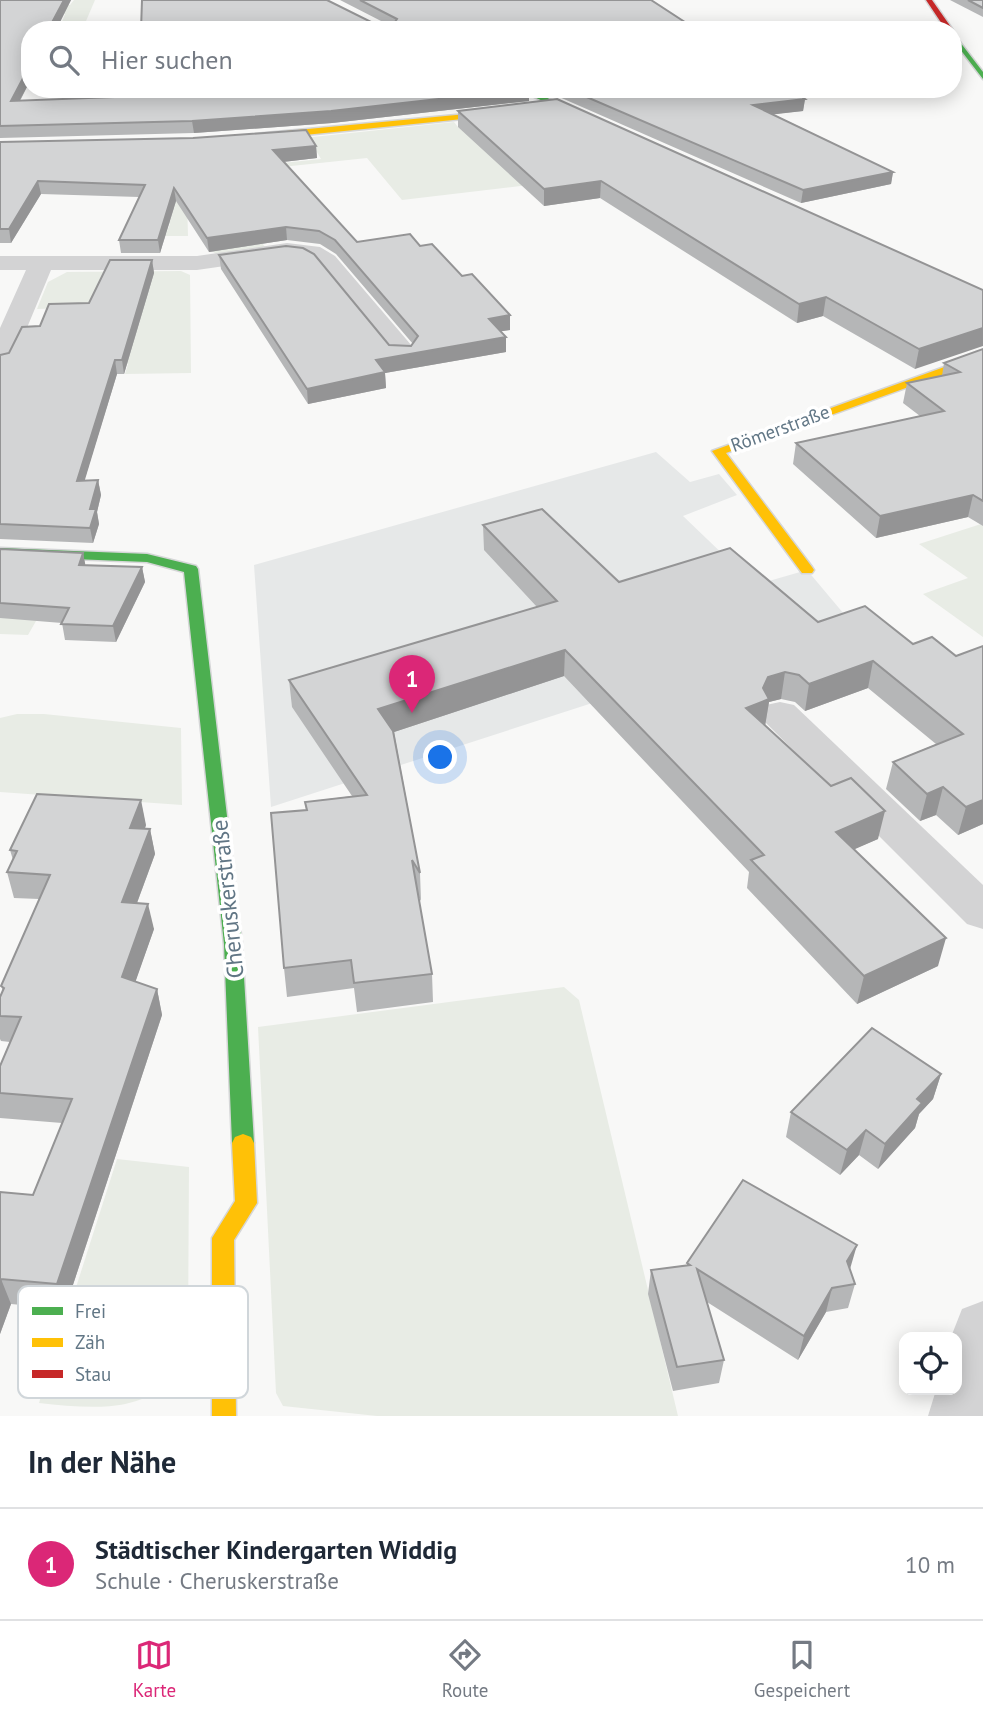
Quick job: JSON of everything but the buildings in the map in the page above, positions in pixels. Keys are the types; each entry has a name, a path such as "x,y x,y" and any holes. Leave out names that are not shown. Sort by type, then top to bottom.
{"street":[{"path":"929,0 944,21"},
{"path":"962,48 983,77"},
{"path":"542,98 611,129"},
{"path":"235,139 332,132 560,106"},
{"path":"0,263 197,263 287,250 311,252 326,261 402,352"},
{"path":"0,359 41,264"},
{"name":"Römerstraße","path":"807,570 718,451 983,356"},
{"name":"Cheruskerstraße","path":"0,552 147,558 191,569 233,944 246,1203 223,1238 223,1286"},
{"path":"780,714 983,912"},
{"path":"969,1398 983,1329"},
{"name":"Cheruskerstraße","path":"224,1398 224,1416"}],"shaded area":[{"path":"74,0 95,0 86,21 62,21 65,14 0,15 0,7 8,5 70,5"},
{"path":"454,122 458,127 563,181 402,200 367,158 282,167 257,237 266,248 217,254 209,250 273,164 321,159 311,142 266,142"},
{"path":"151,198 187,199 188,236 165,236 170,224 134,224"},
{"path":"181,271 190,275 191,373 125,374 128,364 119,364 144,306 37,309 48,282 67,272"},
{"path":"656,452 690,482 719,474 737,495 683,516 755,585 807,570 849,620 271,807 254,565"},
{"path":"981,524 983,637 923,594 968,578 919,544"},
{"path":"0,569 64,572 28,635 0,634"},
{"path":"17,714 44,714 181,728 182,805 0,792 0,718"},
{"path":"564,987 579,1000 678,1416 377,1416 283,1406 276,1393 258,1027"},
{"path":"117,1159 189,1167 188,1286 76,1286"},
{"path":"41,1398 142,1398 111,1406 39,1403"}],"traffic: fast":[{"path":"962,48 983,77"},
{"path":"541,98 593,121"},
{"path":"0,552 147,558 191,569 233,944 243,1143"}],"traffic: slow":[{"path":"255,137 509,112"},
{"path":"807,570 718,451 983,356"},
{"path":"223,1286 223,1238 246,1203 243,1143"},
{"path":"224,1398 224,1416"}],"traffic: jam":[{"path":"929,0 944,21"}],"place":[{"name":"Städtischer Kindergarten Widdig","path":"412,713"}]}
